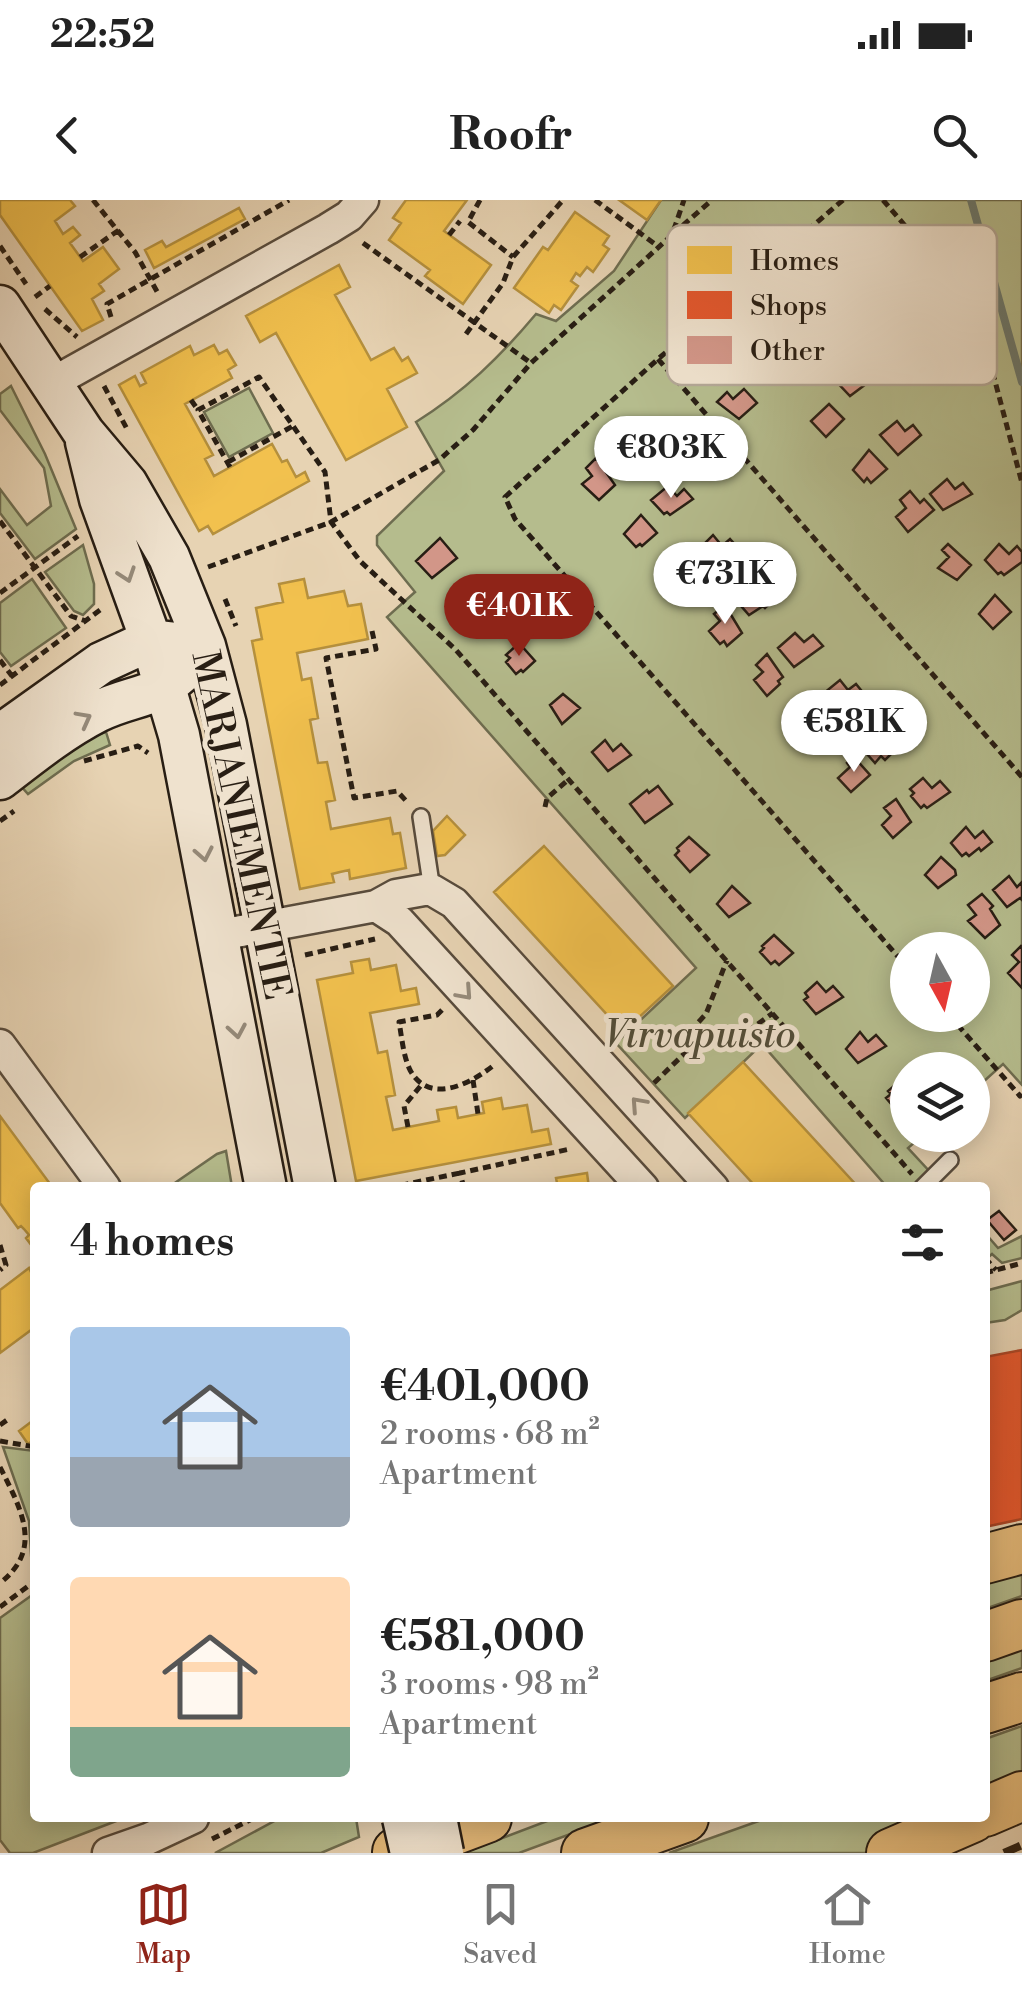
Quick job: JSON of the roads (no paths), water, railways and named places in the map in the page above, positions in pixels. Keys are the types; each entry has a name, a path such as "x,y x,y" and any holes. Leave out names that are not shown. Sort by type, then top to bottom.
{"highway":[{"path":"990,1558 1022,1549"},
{"path":"990,1635 1022,1624"},
{"path":"990,1707 1022,1697"},
{"path":"990,1810 1022,1796"},
{"path":"395,1853 476,1822"},
{"path":"586,1853 673,1822"},
{"path":"891,1853 963,1822"}],"main road":[{"name":"MARJANIEMENTIE","path":"12,316 84,433 126,484 169,556 206,646 226,725 314,1182"},
{"name":"MARJANIEMENTIE","path":"84,433 100,498 167,688 188,773 265,1182"},
{"path":"0,735 86,673 151,640 206,646"},
{"path":"8,794 70,727 114,704 167,688 206,646"},
{"path":"404,1822 411,1853"},
{"path":"437,1822 443,1853"}],"street":[{"path":"52,383 338,223 363,200"},
{"path":"220,936 376,906 396,895 443,896 708,1182"},
{"path":"376,906 399,921 639,1182"},
{"path":"0,1045 101,1182"},
{"path":"570,1107 608,1072"},
{"path":"108,1853 183,1822"}],"lane":[{"path":"421,817 443,896"},
{"path":"927,1182 950,1160"}],"waterway":[{"path":"971,200 978,225"},
{"path":"997,293 1022,382"}],"railway":[{"path":"1004,1853 1022,1845"}],"park label":[{"name":"Virvapuisto","path":"700,1034"}]}
